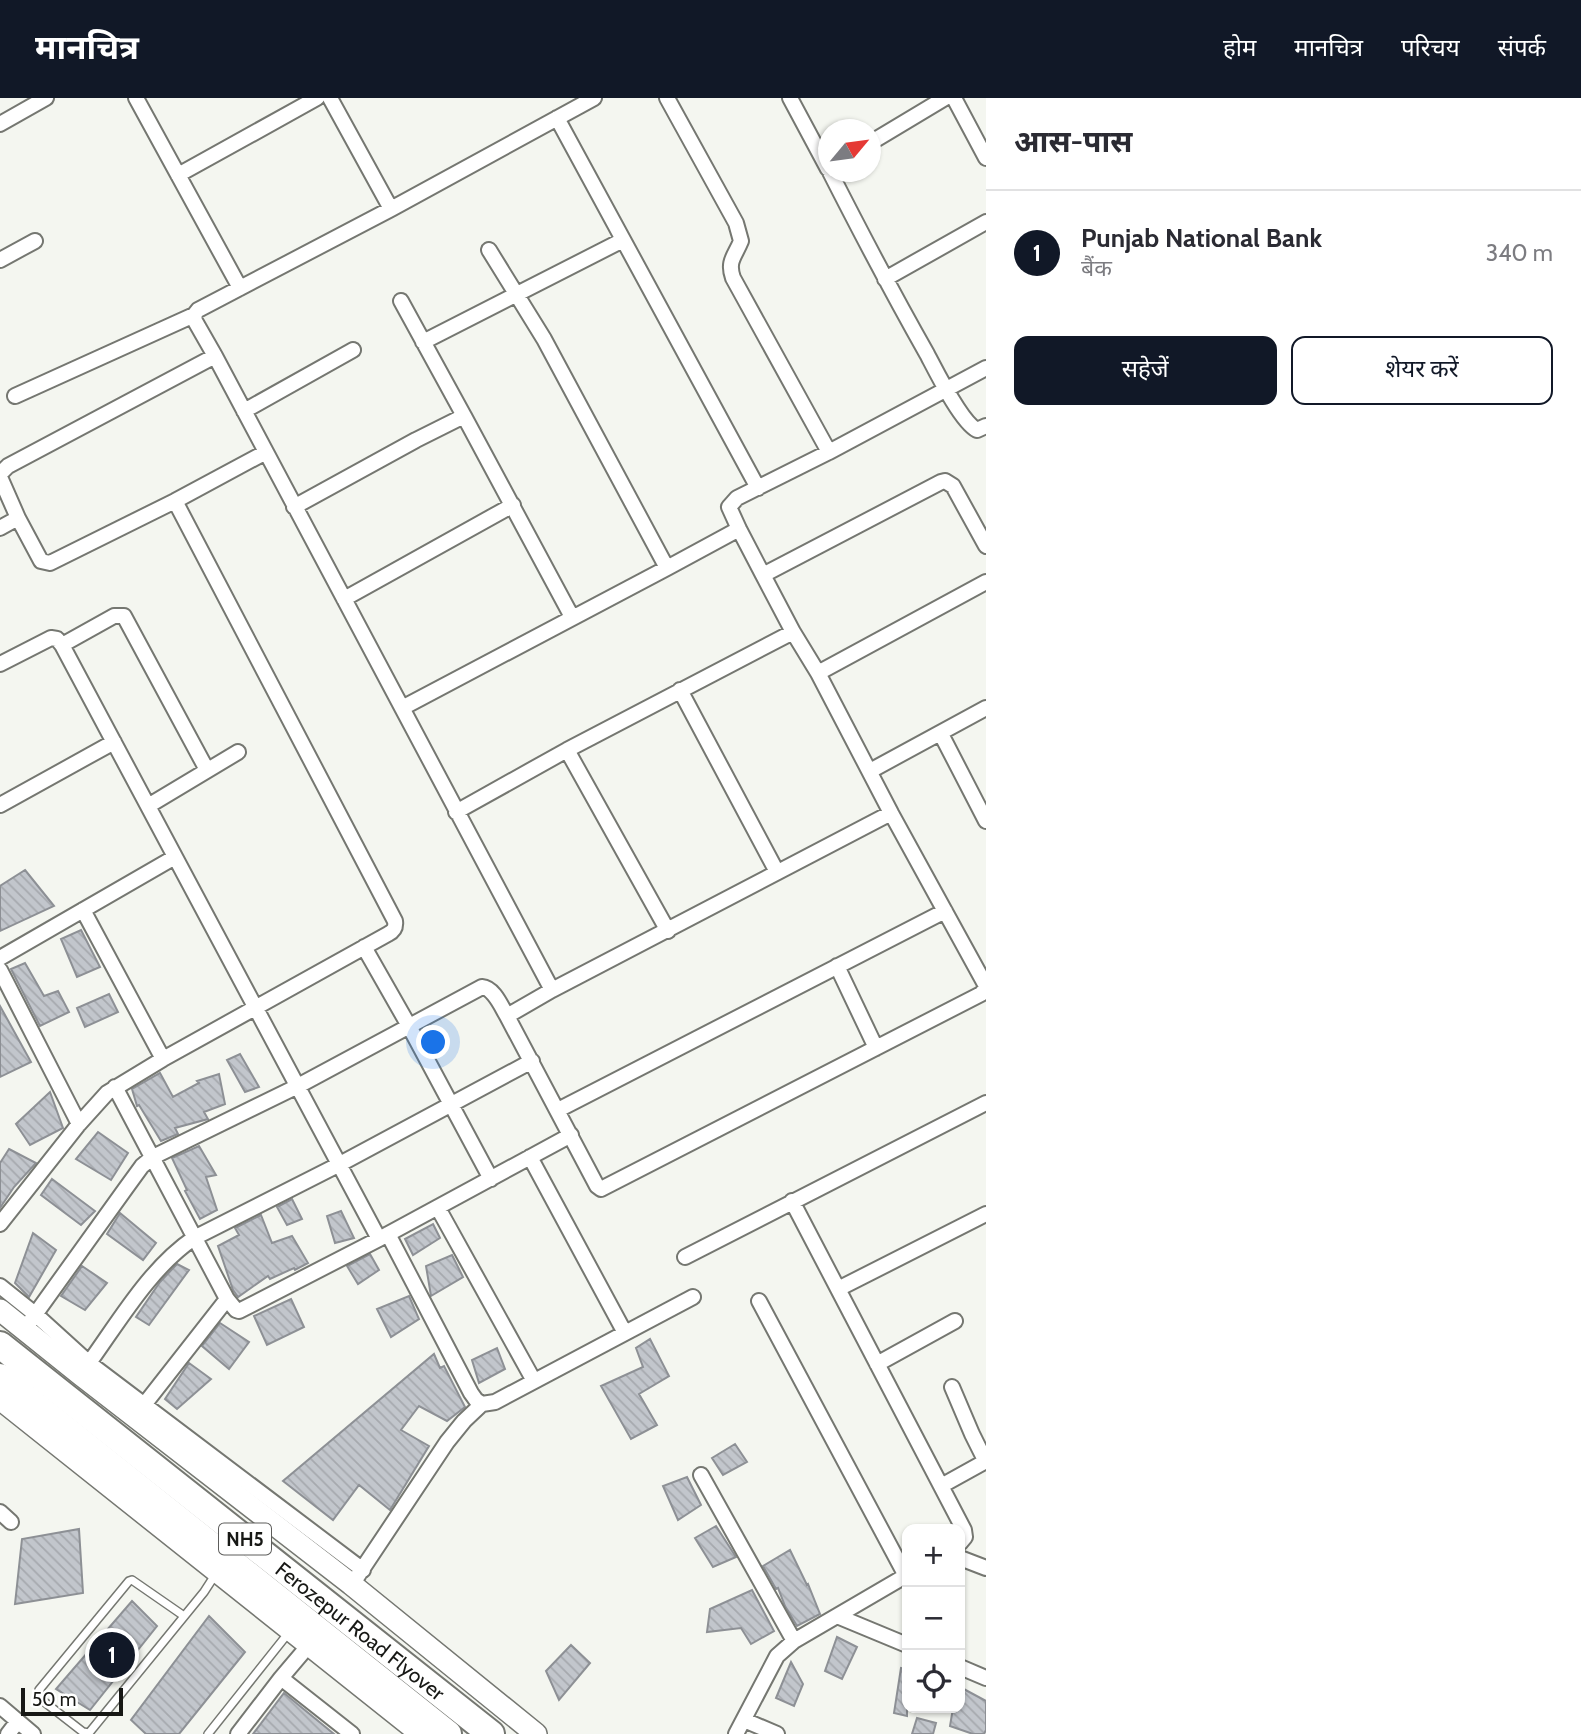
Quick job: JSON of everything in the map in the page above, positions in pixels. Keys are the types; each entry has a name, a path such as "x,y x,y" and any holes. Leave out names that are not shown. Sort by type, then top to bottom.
{"highway":[{"name":"Ferozepur Road Flyover","path":"0,1345 491,1734"},
{"name":"Ferozepur Road Flyover","path":"0,1377 449,1734"}],"main road":[{"path":"0,1310 30,1322 85,1369 357,1577 536,1734"},
{"path":"0,1399 421,1734"}],"street":[{"path":"0,124 46,98"},
{"path":"136,98 240,288"},
{"path":"178,175 317,98"},
{"path":"330,98 391,209"},
{"path":"15,396 194,315 198,310 594,98"},
{"path":"667,98 736,223 741,241 731,260 733,278 829,452"},
{"path":"790,98 818,149"},
{"path":"881,136 945,98"},
{"path":"954,98 986,158"},
{"path":"556,118 758,488"},
{"path":"836,182 946,389 970,426 977,430 986,426"},
{"path":"885,279 986,222"},
{"path":"424,342 623,240"},
{"path":"0,260 35,241"},
{"path":"489,250 544,339 667,568"},
{"path":"401,301 572,617"},
{"path":"194,315 552,990"},
{"path":"244,411 353,350"},
{"path":"215,356 8,466 0,476 18,518 41,561 50,563 266,452"},
{"path":"0,1286 30,1322 142,1166 153,1157 298,1086 482,987 491,990 507,1016 601,1189 981,994 986,987 818,673 793,632 729,506 737,498 986,369"},
{"path":"294,507 464,416"},
{"path":"763,575 945,481 953,486 986,547"},
{"path":"0,1224 99,1099 163,1059 393,931 396,926 175,501"},
{"path":"344,599 513,505"},
{"path":"0,528 18,518"},
{"path":"402,708 739,529"},
{"path":"818,673 986,583"},
{"path":"62,645 114,616 124,616 207,770"},
{"path":"456,812 567,750 793,632"},
{"path":"0,664 51,638 57,639 62,645 340,1164 471,1393 482,1404"},
{"path":"680,690 777,872"},
{"path":"870,771 986,708"},
{"path":"941,734 986,821"},
{"path":"1,801 114,741"},
{"path":"567,750 668,931"},
{"path":"148,806 238,751"},
{"path":"507,1016 891,813"},
{"path":"0,958 175,857"},
{"path":"83,911 163,1059"},
{"path":"558,1110 945,911"},
{"path":"364,947 491,1179"},
{"path":"836,966 876,1048"},
{"path":"0,970 79,1124"},
{"path":"85,1369 141,1291 179,1248 531,1061"},
{"path":"115,1087 227,1299 236,1310 243,1310 384,1237 571,1135"},
{"path":"685,1257 986,1103"},
{"path":"530,1157 625,1333"},
{"path":"792,1202 961,1524"},
{"path":"438,1208 534,1381"},
{"path":"838,1289 986,1214"},
{"path":"357,1577 447,1442 482,1404 495,1402 693,1297"},
{"path":"139,1410 227,1299"},
{"path":"760,1301 902,1567"},
{"path":"877,1364 955,1321"},
{"path":"941,1486 986,1462 952,1387"},
{"path":"701,1475 794,1641"},
{"path":"965,1560 986,1568"},
{"path":"736,1734 778,1656 794,1641 902,1577"},
{"path":"837,1616 902,1643"},
{"path":"238,1734 309,1645"},
{"path":"965,1669 986,1678"},
{"path":"281,1678 352,1734"},
{"path":"0,1706 33,1734"},
{"path":"744,1720 777,1734"},
{"path":"8,1734 18,1721"}],"lane":[{"path":"184,1616 132,1580 129,1581 39,1690 38,1697 83,1732 89,1733 204,1592 218,1572"},
{"path":"208,1734 290,1630"}],"building":[{"path":"25,870 54,906 0,931 0,886"},
{"path":"81,930 100,967 77,977 61,939"},
{"path":"25,963 44,996 58,991 69,1012 40,1026 11,969"},
{"path":"109,994 118,1012 85,1027 77,1008"},
{"path":"0,1006 31,1062 0,1077"},
{"path":"240,1054 259,1087 245,1092 227,1060"},
{"path":"160,1073 173,1097 199,1083 197,1081 219,1074 225,1104 204,1112 208,1119 175,1128 178,1134 161,1141 139,1105 137,1106 132,1089"},
{"path":"50,1092 63,1128 30,1145 16,1124"},
{"path":"98,1132 128,1153 111,1180 76,1159"},
{"path":"199,1146 216,1175 206,1177 217,1210 200,1219 172,1158"},
{"path":"9,1149 36,1163 14,1187 0,1208 0,1163"},
{"path":"52,1179 95,1211 81,1225 41,1195"},
{"path":"292,1199 302,1219 287,1225 277,1207"},
{"path":"341,1211 354,1238 335,1243 327,1216"},
{"path":"120,1213 156,1243 143,1260 107,1234"},
{"path":"261,1215 272,1243 292,1236 308,1263 270,1279 268,1276 238,1297 218,1246 239,1235 235,1228"},
{"path":"433,1224 440,1238 413,1255 405,1239"},
{"path":"33,1233 56,1250 29,1297 15,1283"},
{"path":"370,1254 379,1270 358,1284 347,1266"},
{"path":"452,1255 463,1277 431,1296 426,1266"},
{"path":"177,1264 189,1270 149,1325 136,1317 160,1282"},
{"path":"82,1266 107,1283 85,1310 61,1296"},
{"path":"409,1296 419,1319 391,1337 377,1309"},
{"path":"291,1299 304,1327 267,1345 254,1316"},
{"path":"220,1323 249,1342 229,1369 202,1346"},
{"path":"650,1339 669,1376 639,1394 657,1425 631,1439 601,1386 643,1367 636,1348"},
{"path":"497,1348 505,1369 479,1383 472,1360"},
{"path":"434,1354 440,1368 444,1366 465,1407 447,1421 419,1406 401,1430 429,1446 390,1510 359,1485 333,1520 283,1481"},
{"path":"189,1363 211,1379 177,1409 165,1399"},
{"path":"735,1444 747,1462 723,1475 712,1458"},
{"path":"687,1477 701,1505 678,1520 663,1486"},
{"path":"716,1526 736,1557 713,1567 695,1538"},
{"path":"79,1529 83,1593 15,1604 22,1539"},
{"path":"790,1550 820,1614 797,1626 778,1588 776,1589 763,1566"},
{"path":"752,1590 774,1631 751,1644 741,1628 707,1632 710,1609"},
{"path":"132,1601 157,1626 90,1710 56,1689"},
{"path":"209,1616 245,1652 179,1734 146,1734 131,1720"},
{"path":"837,1637 857,1647 842,1679 825,1671"},
{"path":"571,1645 590,1663 559,1700 546,1671"},
{"path":"791,1662 803,1684 794,1706 776,1698"},
{"path":"902,1668 902,1713 907,1713 907,1716 894,1713"},
{"path":"965,1690 986,1701 984,1734 973,1734 950,1726 952,1713 965,1713"},
{"path":"284,1693 334,1734 253,1734"},
{"path":"917,1718 936,1723 933,1734 912,1734"}],"place":[{"name":"Punjab National Bank","path":"112,1655"}]}
